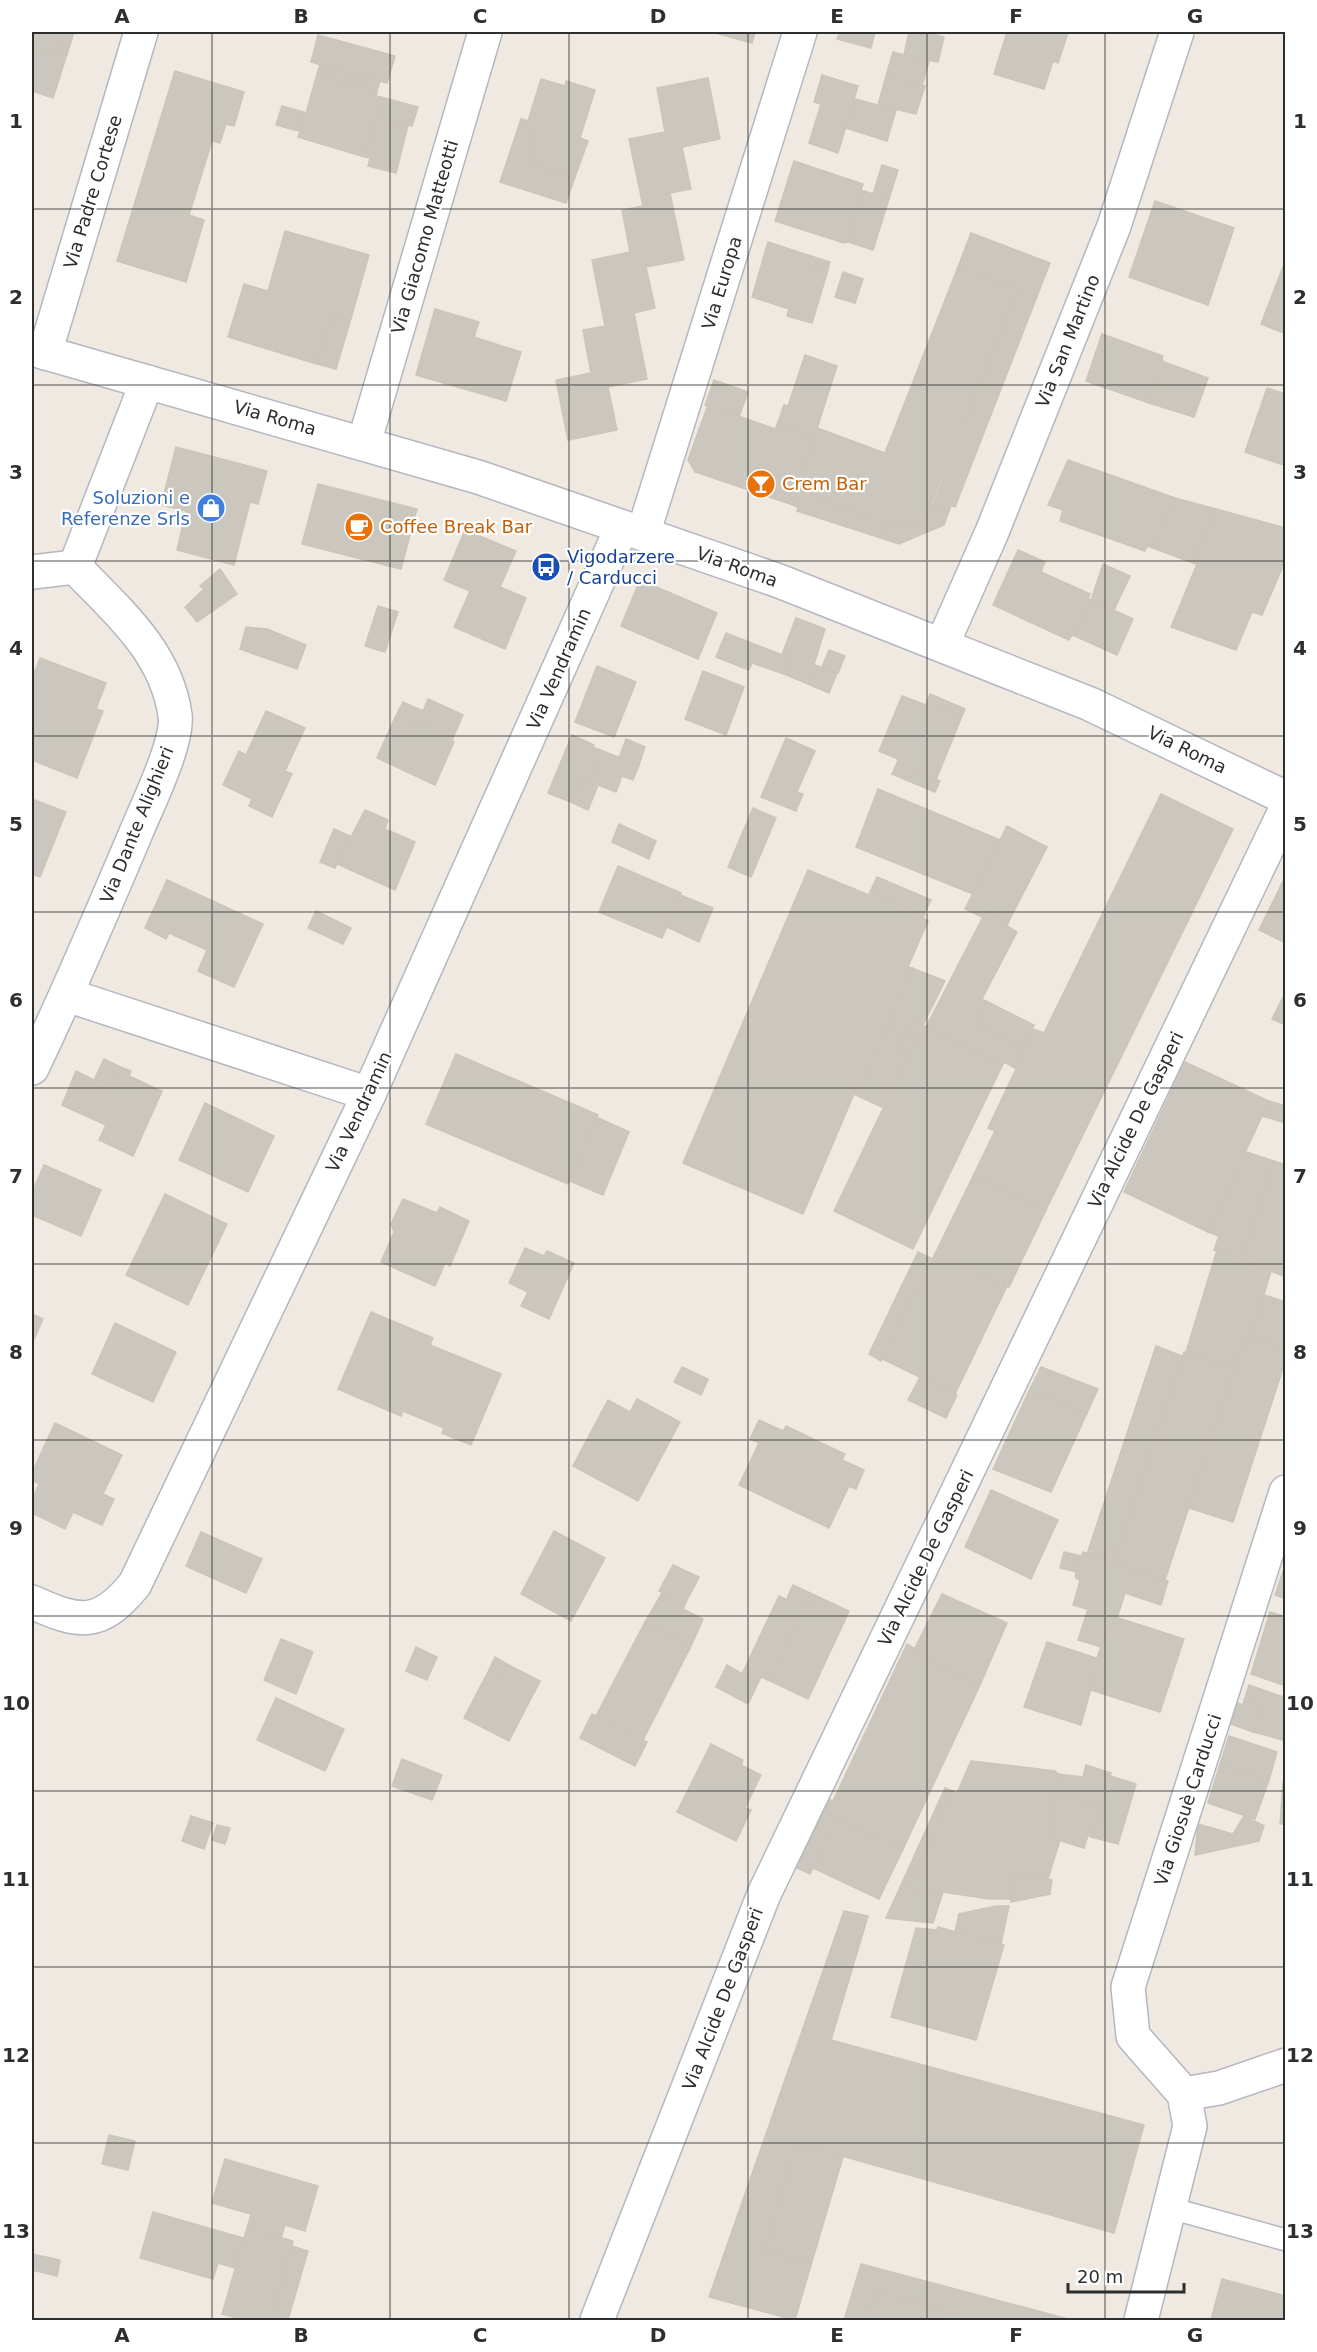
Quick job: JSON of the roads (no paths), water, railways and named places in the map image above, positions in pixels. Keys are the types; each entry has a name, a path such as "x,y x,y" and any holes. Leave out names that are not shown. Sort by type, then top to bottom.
{"street":[{"name":"Via Padre Cortese","path":"38,351 141,32"},
{"name":"Via Giacomo Matteotti","path":"364,443 485,32"},
{"name":"Via Europa","path":"632,530 800,32"},
{"name":"Via San Martino","path":"942,645 992,532 1114,226 1177,32"},
{"name":"Via Roma","path":"38,351 478,477 778,582 1090,704 1286,798"},
{"path":"32,572 75,567 147,382"},
{"name":"Via Vendramin","path":"32,1602 60,1615 90,1618 117,1605 135,1584 369,1094 632,530"},
{"name":"Via Dante Alighieri","path":"32,1068 67,995 167,760 176,717 165,675 143,637 75,567"},
{"name":"Via Alcide De Gasperi","path":"597,2320 764,1894 1286,809"},
{"path":"67,995 369,1094"},
{"name":"Via Giosuè Carducci","path":"1184,2094 1133,2036 1128,1987 1286,1492"},
{"path":"1141,2320 1190,2126 1184,2094 1219,2088 1286,2065"}],"lane":[{"path":"1170,2208 1286,2240"}],"place":[{"name":"Crem Bar","path":"761,484"},
{"name":"Soluzioni e Referenze Srls","path":"211,508"},
{"name":"Coffee Break Bar","path":"359,527"},
{"name":"Vigodarzere / Carducci","path":"546,567"}]}
